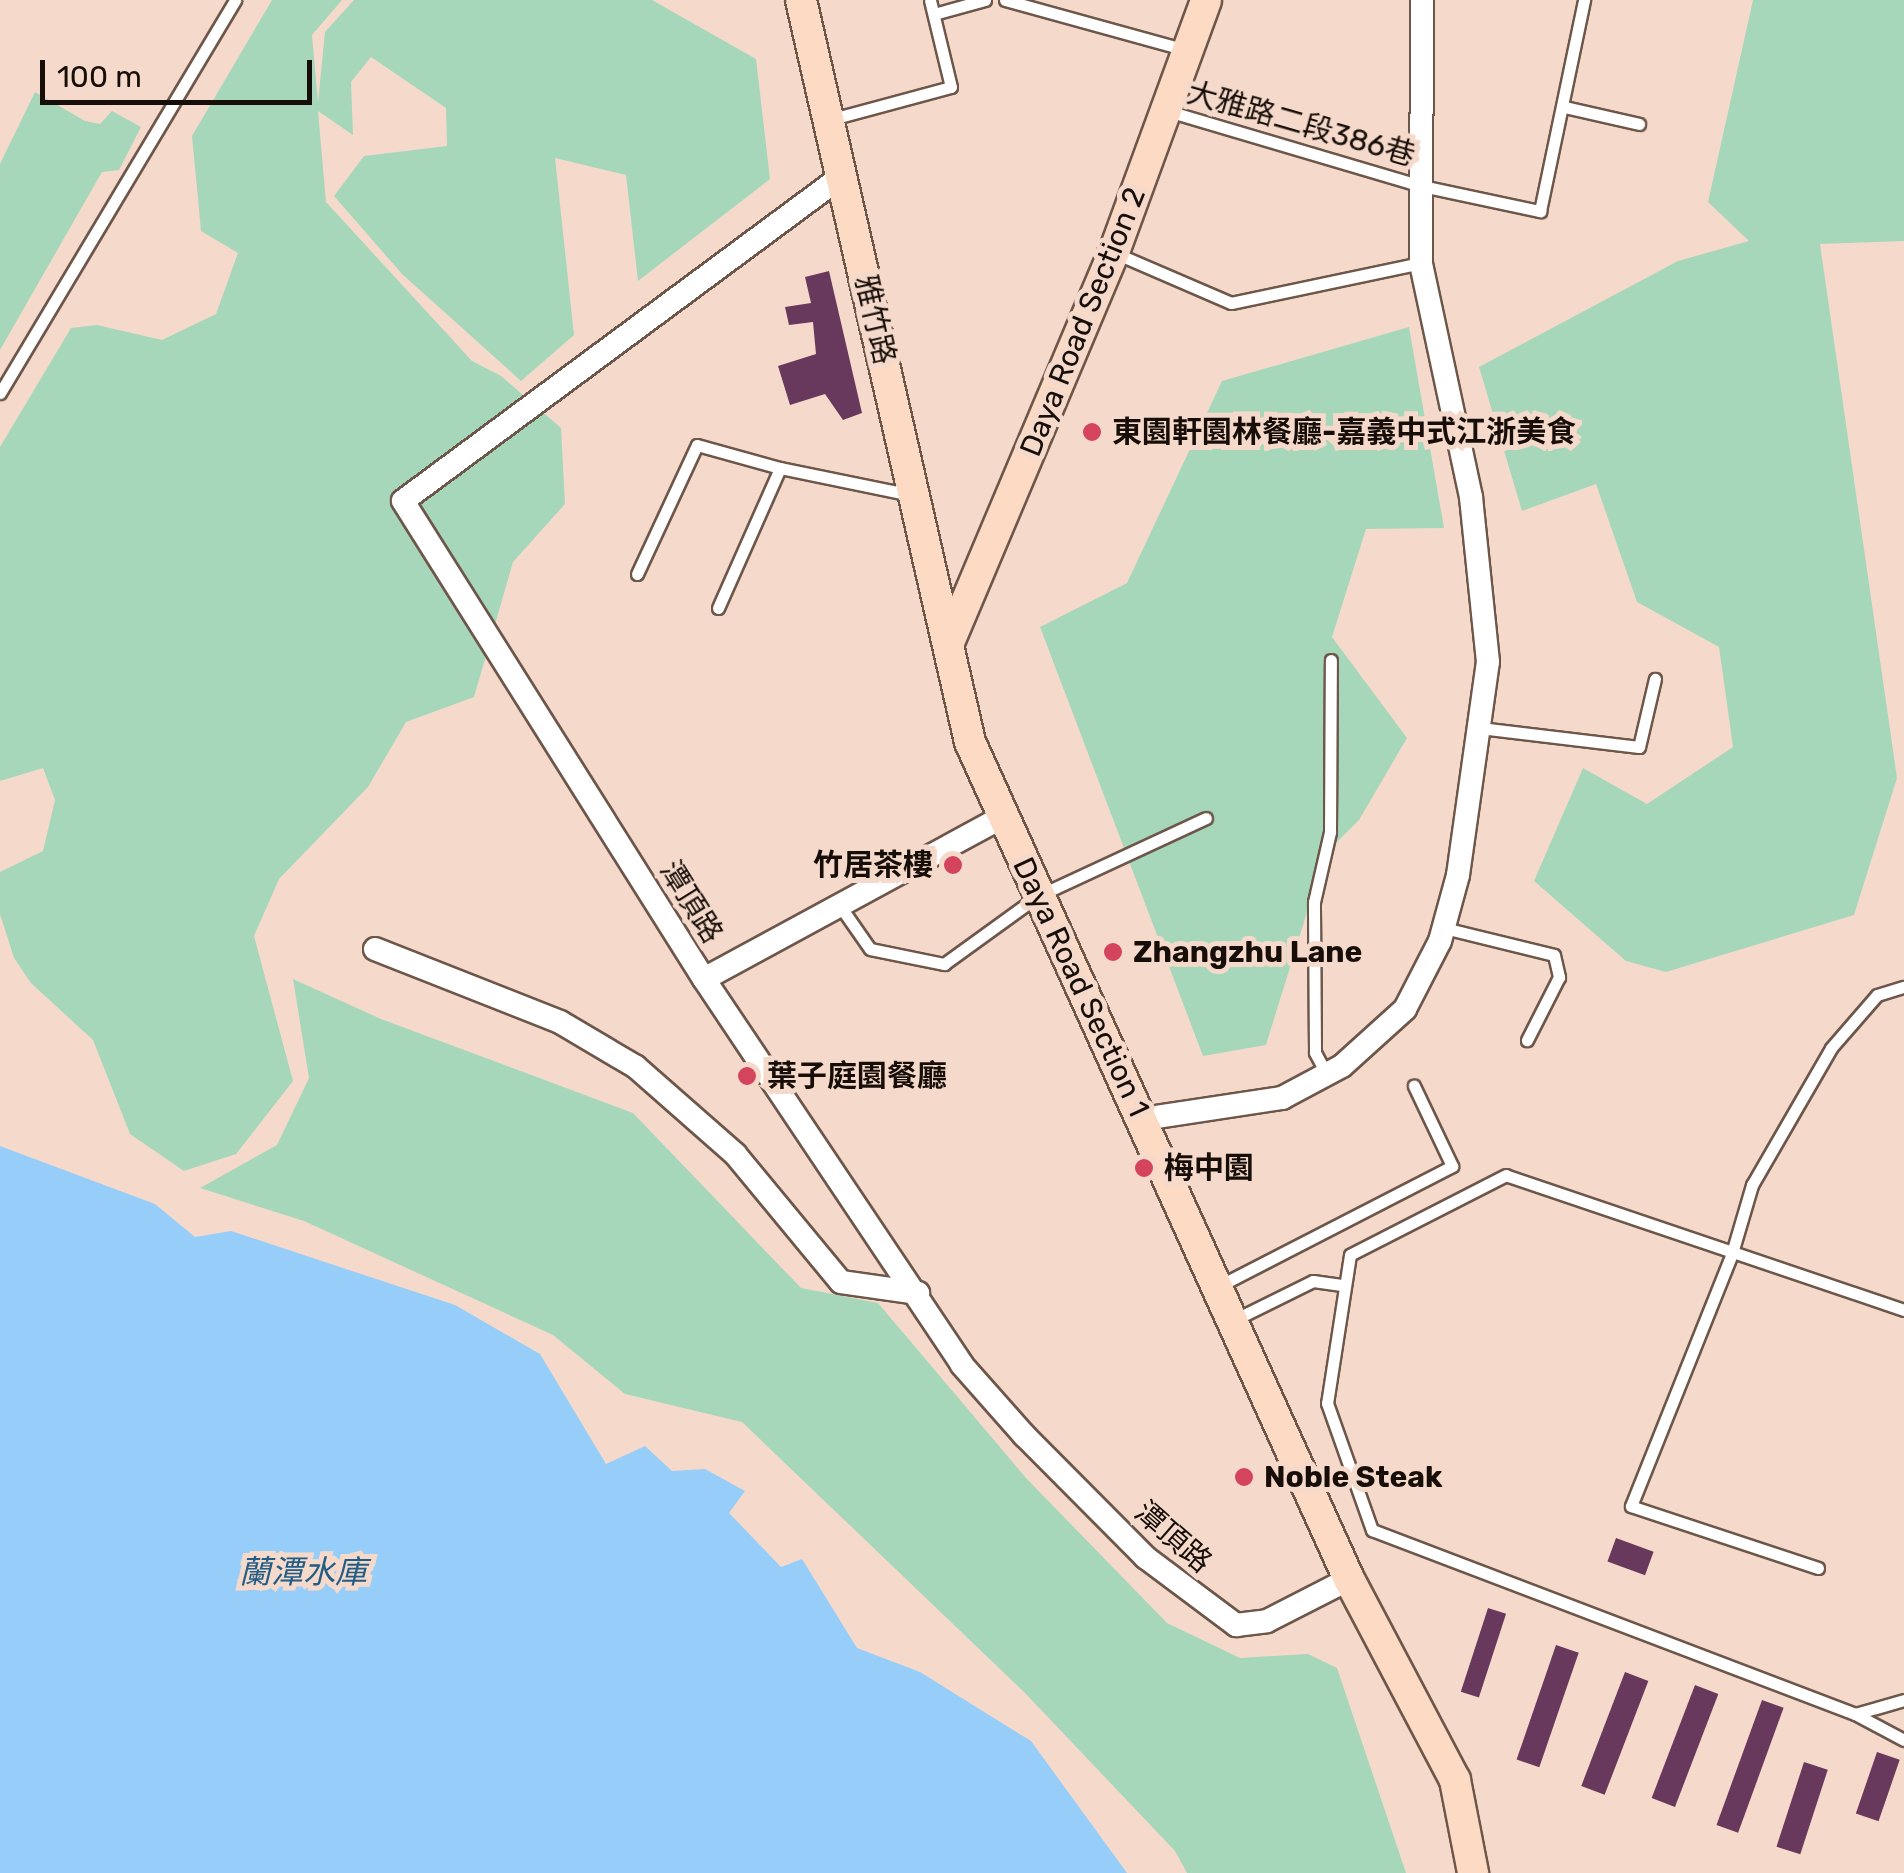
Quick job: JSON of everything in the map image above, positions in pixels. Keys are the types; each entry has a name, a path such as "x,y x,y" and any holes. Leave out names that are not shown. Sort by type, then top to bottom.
{"main road":[{"name":"雅竹路","path":"801,0 832,119 950,640"},
{"name":"Daya Road Section 2","path":"950,640 1114,252 1206,0"},
{"name":"Daya Road Section 1","path":"950,640 970,742 1001,818 1143,1120 1230,1322 1349,1578 1455,1780 1473,1873"}],"street":[{"path":"1143,1120 1282,1098 1326,1075 1405,1009 1444,928 1488,662 1472,497 1422,263 1422,0"},
{"name":"潭頂路","path":"842,176 403,501 704,980 918,1293 962,1365 1024,1435 1145,1557 1236,1625 1267,1621 1349,1578"},
{"path":"704,980 1001,818"},
{"path":"375,948 560,1022 636,1067 735,1154 841,1282 918,1293"}],"lane":[{"path":"0,394 234,0"},
{"path":"832,119 951,87 930,0"},
{"path":"934,14 984,0"},
{"path":"1006,0 1028,1 1187,50"},
{"path":"1584,0 1565,107 1639,124"},
{"name":"大雅路二段386巷","path":"1167,111 1422,186 1540,211 1565,107"},
{"path":"1114,252 1231,303 1422,263"},
{"path":"637,574 697,445 864,490 916,496"},
{"path":"718,608 780,468"},
{"path":"1326,1075 1315,1052 1314,902 1330,832 1331,660"},
{"path":"1480,728 1639,747 1655,679"},
{"path":"840,906 870,949 944,964 1038,896 1206,818"},
{"path":"1444,928 1554,955 1559,977 1527,1040"},
{"path":"1818,1568 1631,1506 1732,1253 1752,1185 1831,1048 1877,996 1904,986"},
{"path":"1215,1288 1452,1166 1414,1086"},
{"path":"1904,1310 1506,1175 1350,1255 1340,1285 1327,1404 1372,1530 1855,1714 1904,1740"},
{"path":"1230,1322 1314,1280 1340,1285"},
{"path":"1855,1714 1904,1700"}],"green space":[{"path":"272,0 342,0 312,35 318,102 325,32 354,0 652,0 756,59 770,179 638,281 626,175 555,158 574,335 521,381 402,274 334,196 364,156 447,146 446,108 371,57 351,82 353,135 318,111 326,202 472,361 501,376 561,428 565,504 513,562 474,697 406,722 368,787 279,879 254,936 293,1081 236,1154 184,1171 130,1134 93,1040 31,983 14,958 0,914 0,872 43,851 55,800 43,768 0,781 0,447 71,328 97,325 162,340 216,314 238,253 201,231 192,136"},
{"path":"1753,0 1904,0 1904,241 1820,244 1897,778 1854,915 1666,972 1626,961 1534,881 1583,768 1647,804 1733,747 1719,647 1637,602 1596,484 1522,511 1479,367 1678,261 1749,241 1708,202"},
{"path":"35,92 85,121 100,124 112,111 141,127 119,170 102,172 0,350 0,164"},
{"path":"1409,327 1444,528 1366,529 1332,637 1407,738 1359,820 1325,854 1266,1045 1203,1056 1040,627 1127,583 1222,381"},
{"path":"293,979 381,1019 633,1113 801,1288 878,1303 1026,1478 1167,1623 1240,1658 1308,1654 1337,1668 1406,1873 1187,1873 1175,1851 1025,1693 742,1422 625,1394 553,1335 304,1221 200,1188 277,1145 309,1078"}],"water":[{"name":"蘭潭水庫","path":"0,1146 155,1204 195,1237 231,1231 455,1305 540,1354 606,1464 645,1446 672,1471 705,1469 745,1491 729,1513 781,1567 802,1559 857,1648 920,1672 1031,1741 1127,1873 0,1873"}],"building":[{"path":"829,271 862,413 843,420 825,394 790,405 778,366 816,354 813,322 789,325 785,307 811,303 805,277"},
{"path":"1616,1538 1654,1552 1645,1575 1607,1561"},
{"path":"1488,1608 1506,1614 1479,1698 1461,1692"},
{"path":"1556,1645 1579,1653 1539,1767 1517,1759"},
{"path":"1625,1672 1648,1681 1605,1795 1581,1786"},
{"path":"1695,1685 1718,1694 1675,1807 1652,1798"},
{"path":"1762,1700 1784,1708 1738,1833 1717,1825"},
{"path":"1877,1752 1900,1760 1879,1821 1856,1813"},
{"path":"1804,1762 1828,1770 1800,1854 1776,1847"}],"place":[{"name":"東園軒園林餐廳-嘉義中式江浙美食","path":"1092,432"},
{"name":"竹居茶樓","path":"953,865"},
{"name":"Zhangzhu Lane","path":"1113,952"},
{"name":"葉子庭園餐廳","path":"747,1076"},
{"name":"梅中園","path":"1144,1168"},
{"name":"Noble Steak","path":"1244,1477"}]}
